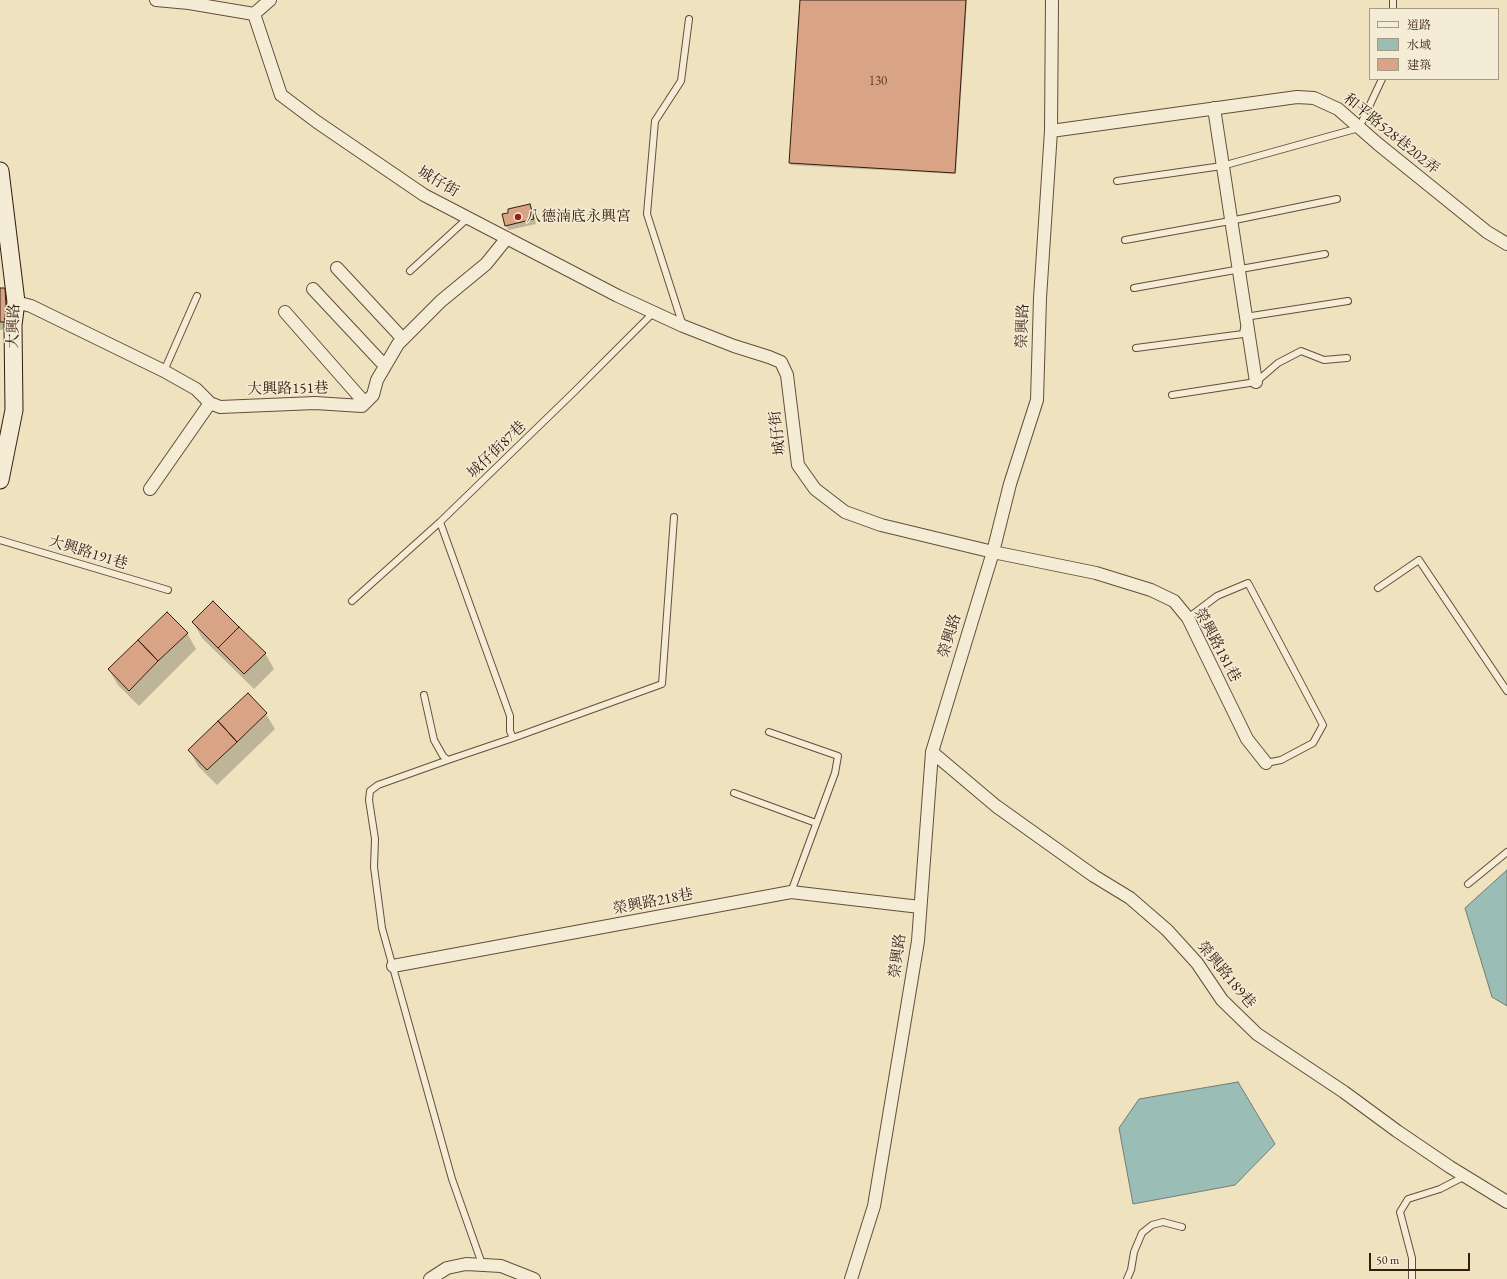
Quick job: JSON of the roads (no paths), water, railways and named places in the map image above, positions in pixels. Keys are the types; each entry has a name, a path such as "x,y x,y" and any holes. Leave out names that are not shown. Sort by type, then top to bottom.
{"street":[{"path":"156,0 188,3 254,14 270,0"},
{"name":"榮興路","path":"851,1279 874,1206 918,942 932,752 993,552 1010,484 1037,400 1040,298 1051,131 1052,0"},
{"name":"城仔街","path":"254,14 282,95 317,122 424,195 618,296 734,346 781,362 787,375 798,465 815,489 845,512 881,525 993,552"},
{"name":"和平路528巷202弄","path":"1051,131 1297,97 1314,98 1338,109 1378,144 1487,232 1507,244"},
{"path":"1214,108 1230,221 1256,382"},
{"name":"大興路","path":"0,171 16,302 13,325 14,410 0,480"},
{"path":"285,312 365,403 373,395 377,380 398,344 441,301 486,264 508,238"},
{"path":"337,268 403,339"},
{"path":"313,289 385,366"},
{"path":"16,302 30,306 164,371 196,390 210,403 150,489"},
{"name":"大興路151巷","path":"210,403 220,407 315,403 362,406 365,403"},
{"name":"榮興路181巷","path":"993,552 1096,573 1151,590 1174,601 1188,618 1247,739 1266,762"},
{"name":"榮興路189巷","path":"932,752 996,806 1094,876 1135,903 1167,930 1197,963 1222,1000 1257,1034 1344,1092 1397,1131 1507,1202"},
{"name":"榮興路218巷","path":"393,966 791,892 920,907"},
{"path":"430,1279 447,1268 466,1264 501,1266 534,1279"}],"lane":[{"path":"680,324 647,214 655,121 680,81 689,19"},
{"path":"1116,181 1222,166 1360,128 1382,80"},
{"path":"1125,240 1230,221 1337,199"},
{"path":"410,272 469,218"},
{"path":"1134,288 1325,254"},
{"path":"164,371 197,296"},
{"path":"1136,348 1243,334 1245,316 1348,301"},
{"name":"城仔街87巷","path":"352,601 440,522 576,391 654,312"},
{"path":"1172,395 1256,382 1278,363 1301,351 1324,360 1347,358"},
{"path":"482,1264 452,1179 382,928 374,867 375,839 369,800 370,790 378,785 662,684 674,516"},
{"path":"440,522 510,716 510,731 513,738"},
{"name":"大興路191巷","path":"0,540 168,590"},
{"path":"1378,588 1419,560 1507,691"},
{"path":"1188,618 1217,596 1248,583 1324,725 1313,743 1281,760 1266,762"},
{"path":"424,695 434,740 443,756 448,760"},
{"path":"769,732 838,756 835,773 791,892"},
{"path":"734,793 816,823"},
{"path":"1468,884 1507,852"},
{"path":"1412,1279 1412,1258 1400,1212 1408,1199 1440,1189 1465,1176"},
{"path":"1127,1279 1131,1270 1134,1252 1142,1234 1152,1225 1163,1222 1182,1227"}],"water":[{"path":"1507,870 1507,1006 1492,997 1465,908"},
{"path":"1238,1082 1275,1144 1235,1185 1133,1204 1119,1128 1139,1099"}],"place":[{"name":"八德湳底永興宮","path":"518,217"}]}
